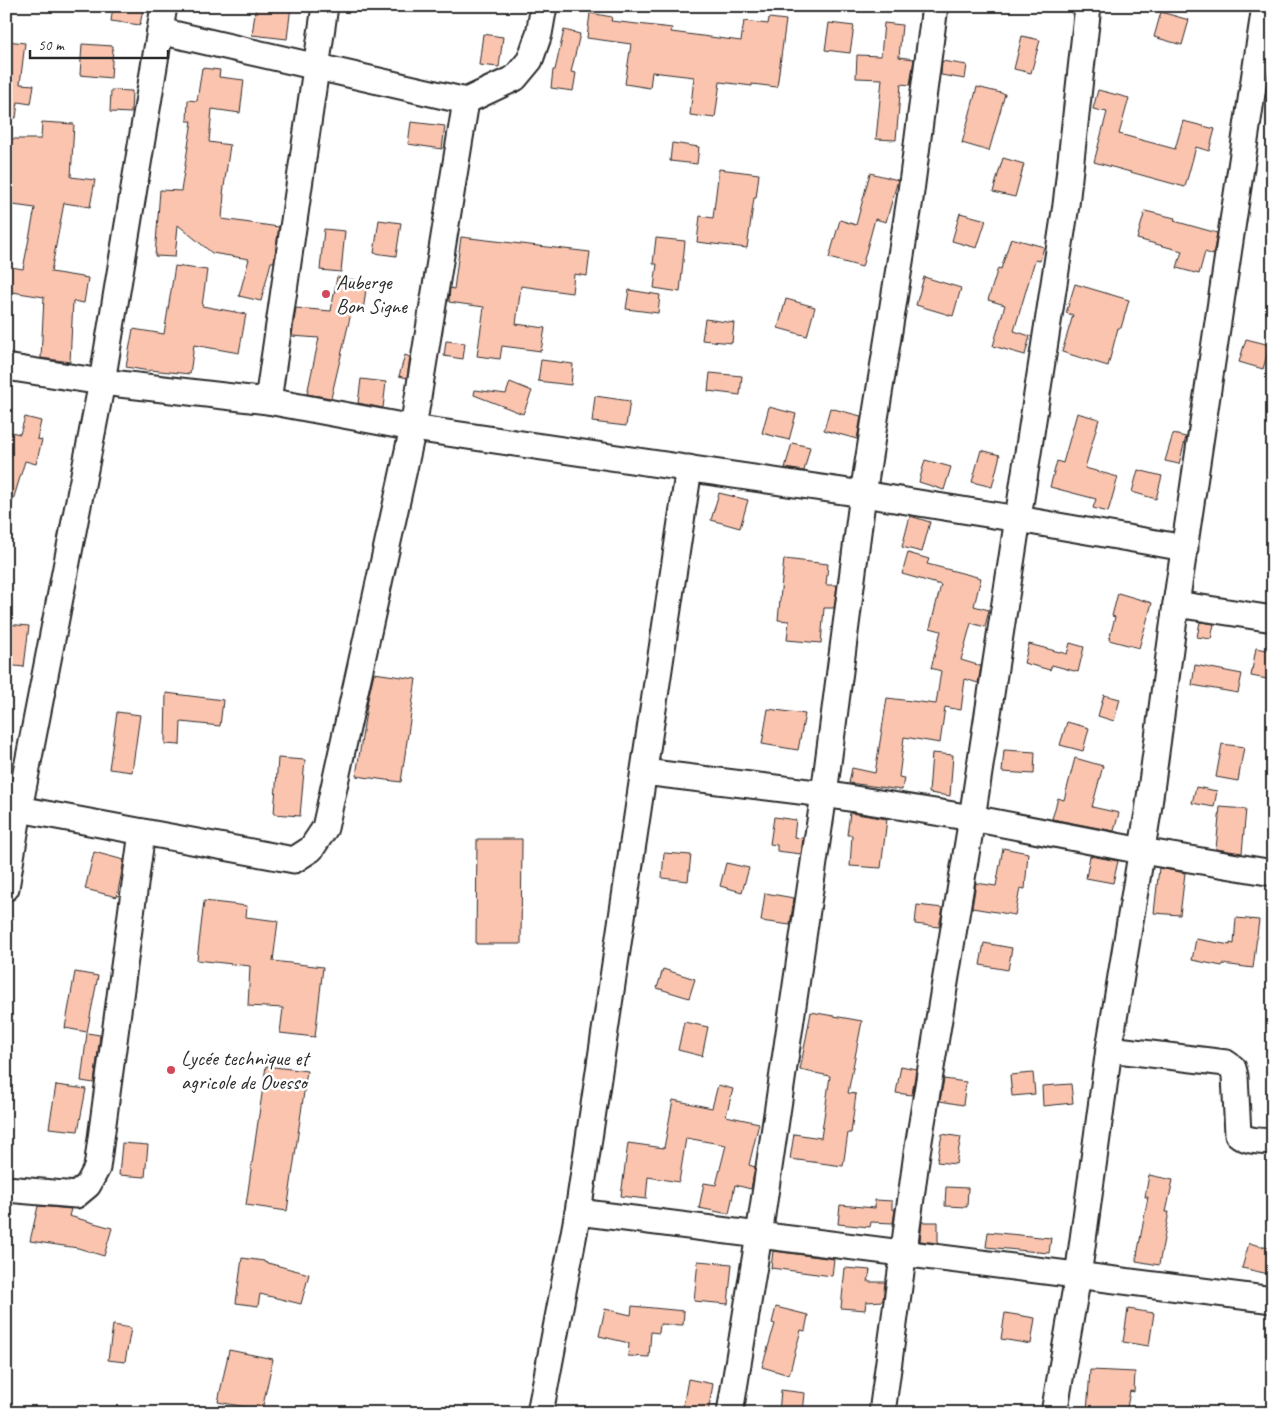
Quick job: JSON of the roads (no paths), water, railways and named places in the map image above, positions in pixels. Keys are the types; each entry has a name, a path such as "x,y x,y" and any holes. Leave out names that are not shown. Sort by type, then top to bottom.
{"street":[{"path":"6,888 13,808 102,382 164,6"},
{"path":"268,401 325,6"},
{"path":"160,31 466,101 515,78 530,60 539,34 544,6"},
{"path":"730,1413 759,1235 824,794 864,494 910,199 935,6"},
{"path":"882,1413 918,1143 972,818 1066,204 1088,6"},
{"path":"1054,1413 1078,1276 1109,1049 1142,851 1176,604 1265,6"},
{"path":"13,808 294,860 312,849 325,828 413,428 466,101"},
{"path":"6,367 102,382 268,401 413,428 864,494 1185,548"},
{"path":"540,1413 578,1212 690,468"},
{"path":"1176,604 1273,619"},
{"path":"644,772 824,794 972,818 1142,851 1273,873"},
{"path":"6,1189 76,1195 88,1185 97,1168 142,832"},
{"path":"1109,1049 1226,1063 1233,1068 1235,1076 1238,1134 1249,1140 1273,1142"},
{"path":"578,1212 1273,1300"}],"place":[{"name":"Auberge Bon Signe","path":"326,294"},
{"name":"Lycée technique et agricole de Ouesso","path":"171,1070"}]}
